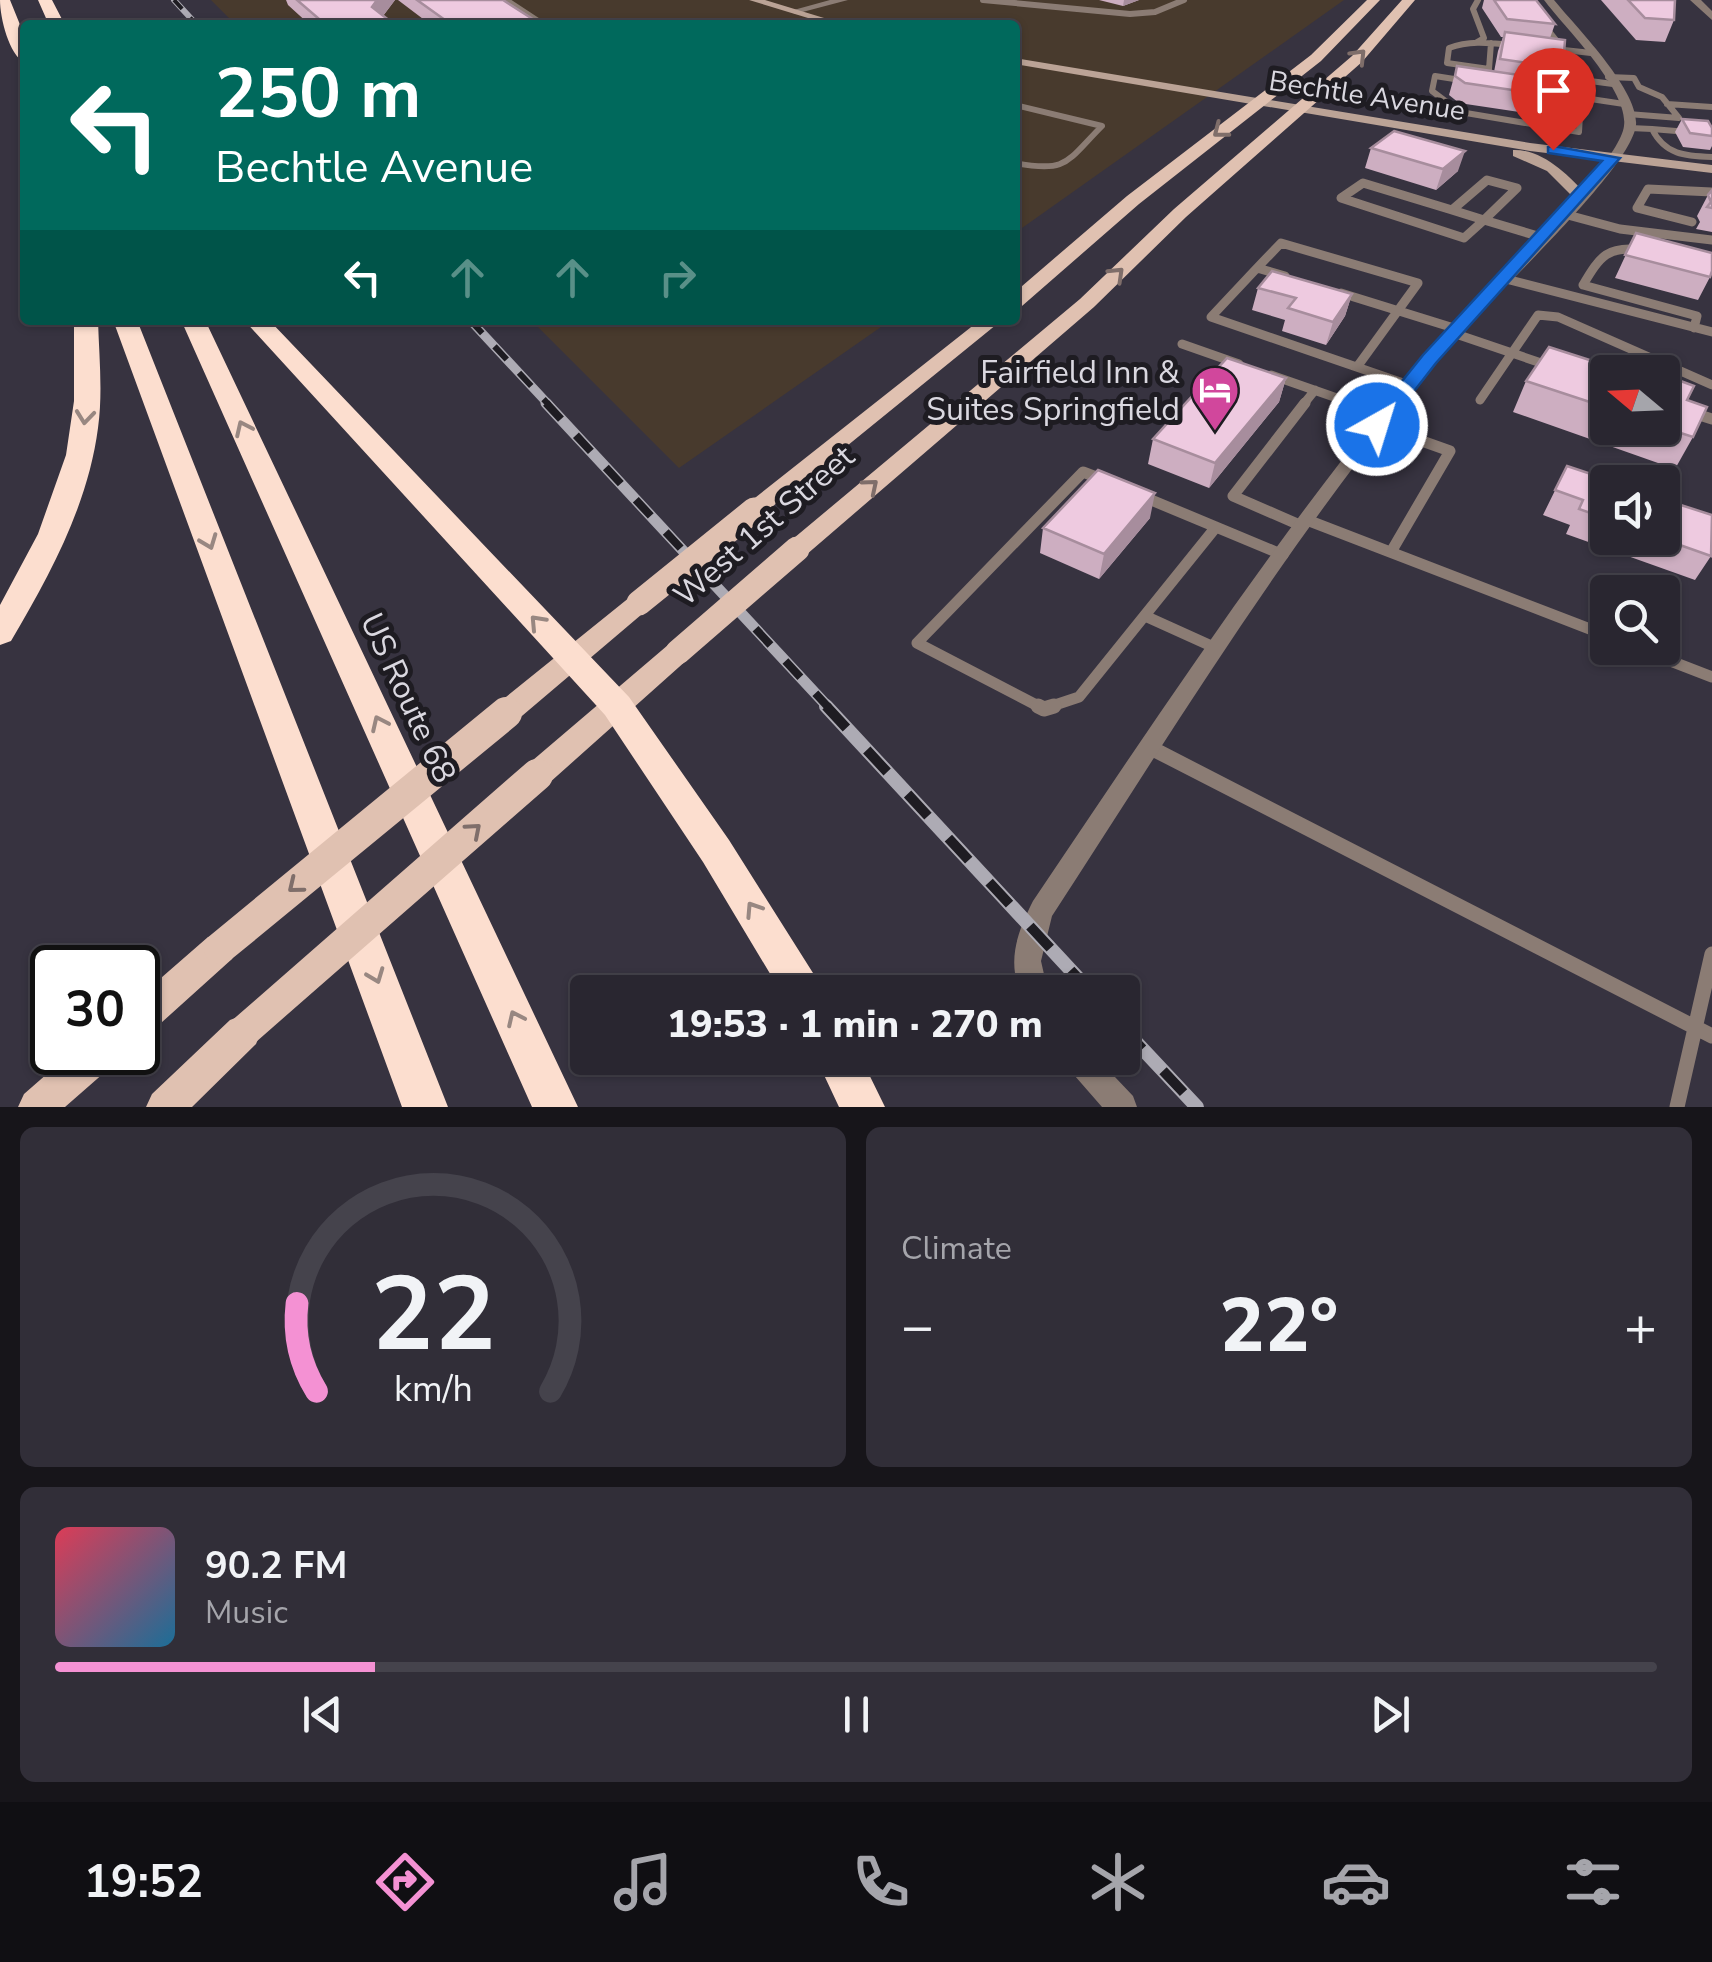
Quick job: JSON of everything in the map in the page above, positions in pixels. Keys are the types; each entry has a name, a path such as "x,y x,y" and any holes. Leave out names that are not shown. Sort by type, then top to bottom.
{"highway":[{"path":"3,0 20,45"},
{"path":"0,633 37,567 77,466 85,429 88,383 86,325"},
{"path":"126,325 425,1107"},
{"name":"US Route 68","path":"195,325 555,1107"},
{"path":"261,325 617,706 716,851 793,975"},
{"path":"846,1075 862,1107"}],"main road":[{"path":"754,0 812,20"},
{"path":"1020,298 1134,200 1316,58 1374,0"},
{"name":"West 1st Street","path":"165,1107 243,1032 536,774 1087,302 1180,212 1357,60 1409,0"},
{"name":"Bechtle Avenue","path":"1020,63 1256,104 1612,158 1712,169"},
{"path":"1478,138 1552,168 1580,196"},
{"name":"West 1st Street","path":"160,1001 639,603 986,325"},
{"path":"37,1107 74,1075"}],"street":[{"path":"794,12 844,0"},
{"path":"819,20 844,0"},
{"path":"1695,0 1712,17"},
{"path":"1029,975 1025,962 1037,918 1305,523 1409,385 1612,158 1628,117 1610,81 1550,1"},
{"path":"1093,1075 1122,1107"}],"lane":[{"path":"506,0 536,20"},
{"path":"983,0 1130,14 1156,12 1184,0"},
{"path":"1477,42 1484,38 1472,9 1478,0"},
{"path":"1524,1 1550,1"},
{"path":"1524,1 1564,50 1567,78 1634,78 1639,88 1662,97 1680,118 1659,120"},
{"path":"1492,43 1489,69 1447,63 1449,48 1477,42 1492,43 1528,47"},
{"path":"1546,48 1590,53"},
{"path":"1472,81 1435,76 1432,91 1460,112 1579,132 1581,98"},
{"path":"1545,92 1581,98 1652,129 1712,131"},
{"path":"1667,104 1712,107"},
{"path":"1020,106 1102,126 1061,168 1020,164"},
{"path":"1628,117 1712,131"},
{"path":"1652,129 1658,145 1673,153 1712,158"},
{"path":"1452,210 1487,180 1516,188 1484,220 1464,238 1341,198 1363,183 1484,220 1541,237"},
{"path":"1692,222 1638,208 1648,190 1712,192"},
{"path":"1564,214 1620,229 1712,240"},
{"path":"1357,367 1418,283 1281,243 1211,317 1409,385"},
{"path":"1661,253 1614,245 1603,250 1583,285 1696,316 1694,328"},
{"path":"1257,268 1292,278"},
{"path":"1502,278 1712,332"},
{"path":"1328,289 1558,368"},
{"path":"1480,400 1509,352 1538,315 1558,318 1712,385"},
{"path":"1182,344 1248,367"},
{"path":"1265,373 1315,390 1450,451 1391,552"},
{"path":"1315,390 1233,496 1590,629"},
{"path":"1680,409 1712,419"},
{"path":"1116,486 1083,472 917,643 1044,709 1080,697 1216,527"},
{"path":"1133,492 1283,555"},
{"path":"1145,616 1219,649"},
{"path":"1680,665 1712,677"},
{"path":"1151,748 1712,1036"},
{"path":"1677,1107 1712,954"}],"shaded area":[{"path":"211,0 1344,0 1020,229 1020,20 231,20"},
{"path":"536,325 884,325 679,468"}],"building":[{"path":"297,0 377,0 372,7 389,20 320,20"},
{"path":"417,0 503,0 534,20 445,20"},
{"path":"1494,0 1536,0 1555,24 1507,19"},
{"path":"1628,0 1675,0 1674,20 1645,18"},
{"path":"1505,32 1565,40 1563,68 1500,59"},
{"path":"1457,66 1580,84 1580,100 1465,83 1455,76"},
{"path":"1682,119 1708,121 1712,136 1690,133"},
{"path":"1394,131 1465,151 1443,169 1371,148"},
{"path":"1636,233 1712,253 1710,277 1625,255"},
{"path":"1272,271 1352,294 1333,322 1288,308 1296,298 1258,288"},
{"path":"1549,347 1590,360 1590,402 1526,381"},
{"name":"Fairfield Inn & Suites Springfield","path":"1227,358 1286,378 1215,463 1153,439"},
{"path":"1680,381 1694,386 1687,400 1707,407 1693,437 1680,433"},
{"path":"1567,466 1590,474 1590,513 1579,509 1583,500 1555,490"},
{"path":"1098,470 1155,493 1104,554 1043,528"},
{"path":"1680,505 1712,515 1711,556 1680,545"}],"railway":[{"path":"174,0 192,20"},
{"path":"475,325 549,405"},
{"path":"546,403 829,708"},
{"path":"826,706 1075,975"},
{"path":"1140,1046 1197,1107"}],"place":[{"name":"Fairfield Inn & Suites Springfield","path":"1215,432"}],"route":[{"path":"1377,425 1430,359 1612,158 1553,150"}]}
